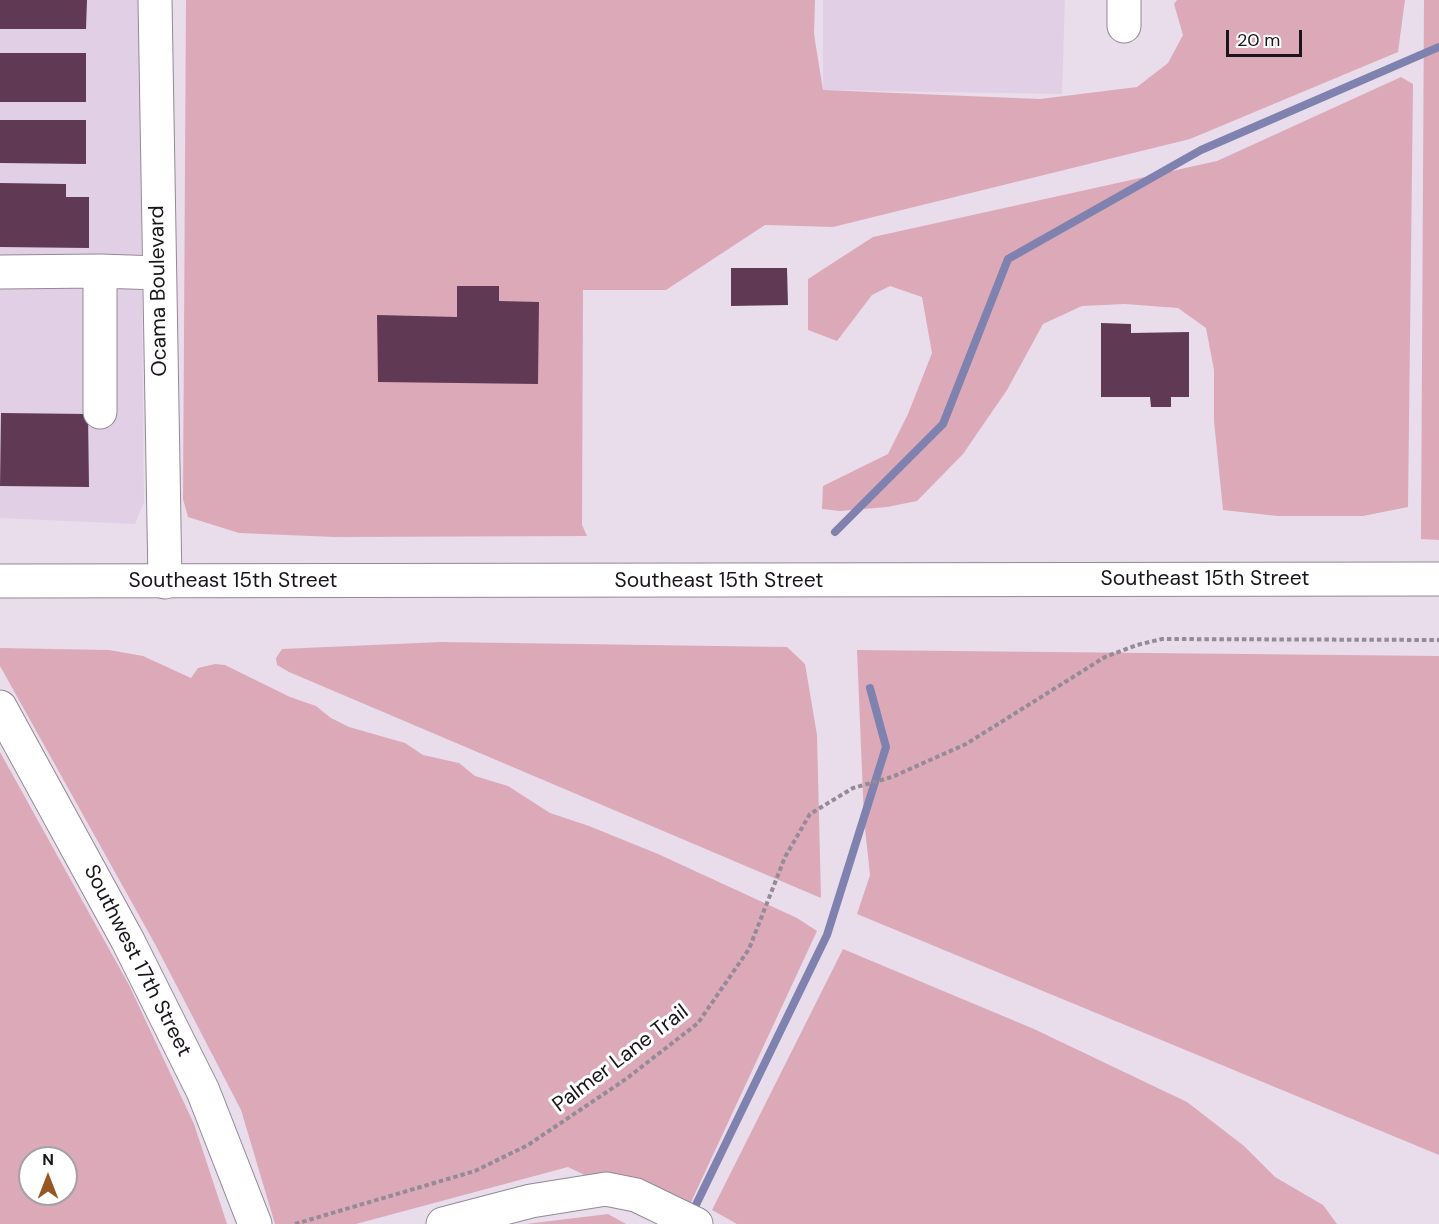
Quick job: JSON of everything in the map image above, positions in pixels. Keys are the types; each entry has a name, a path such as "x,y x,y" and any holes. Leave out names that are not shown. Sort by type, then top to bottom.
{"main road":[{"name":"Ocama Boulevard","path":"155,0 165,582"},
{"path":"100,271 100,412"},
{"path":"0,272 159,273"},
{"name":"Southeast 15th Street","path":"0,581 1439,579"},
{"name":"Southwest 17th Street","path":"0,707 128,941 203,1090 255,1224"},
{"path":"443,1224 531,1201 606,1189 636,1195 696,1224"}],"path":[{"name":"Palmer Lane Trail","path":"295,1224 475,1171 528,1145 626,1079 698,1023 749,949 785,857 810,814 853,788 892,777 966,744 1105,657 1162,639 1439,640"}],"shaded area":[{"path":"0,0 139,0 144,502 135,524 0,518"},
{"path":"186,0 815,0 814,34 823,90 1040,99 1137,87 1168,63 1183,35 1174,4 1177,0 1405,0 1398,52 1190,139 833,227 765,225 666,290 583,290 582,525 587,536 334,537 239,533 188,517 183,499"},
{"path":"823,0 1065,0 1062,94 823,90"},
{"path":"1424,0 1439,0 1439,540 1421,539"},
{"path":"1401,77 1413,84 1408,507 1363,516 1278,516 1223,510 1214,421 1214,370 1206,328 1178,308 1125,304 1082,306 1043,324 1007,390 963,454 917,501 887,507 840,511 822,509 823,486 888,454 908,414 932,353 922,297 890,286 872,295 837,341 808,330 808,279 873,237 1217,161"},
{"path":"441,642 787,647 805,664 817,735 821,898 289,672 277,665 276,658 282,649"},
{"path":"0,648 109,650 143,656 191,678 198,668 215,664 225,665 290,697 316,706 331,718 349,727 405,743 423,755 459,763 475,776 508,786 550,813 658,854 797,918 817,931 686,1213 593,1179 568,1167 356,1224 275,1224 241,1110 155,944 0,666"},
{"path":"857,650 1439,656 1439,1155 857,914 870,875 864,819"},
{"path":"0,752 129,985 194,1124 227,1224 0,1224"},
{"path":"843,949 1034,1029 1187,1102 1244,1146 1275,1177 1323,1205 1337,1224 737,1224 712,1210"},
{"path":"608,1214 626,1224 526,1224"}],"building":[{"path":"0,0 87,0 86,29 0,29"},
{"path":"0,53 86,53 86,102 0,102"},
{"path":"0,120 86,120 86,164 0,163"},
{"path":"0,183 66,184 66,197 89,197 89,248 0,247"},
{"path":"731,268 787,268 788,305 731,306"},
{"path":"457,286 499,286 499,301 539,302 538,384 378,382 377,315 457,317"},
{"path":"1101,323 1131,324 1131,333 1189,332 1189,397 1171,397 1171,407 1151,407 1150,397 1101,397"},
{"path":"1,413 88,414 89,487 0,486"}],"waterway":[{"path":"835,532 943,424 1008,259 1201,150 1439,47"},
{"path":"691,1215 827,935 886,747 870,688"}]}
